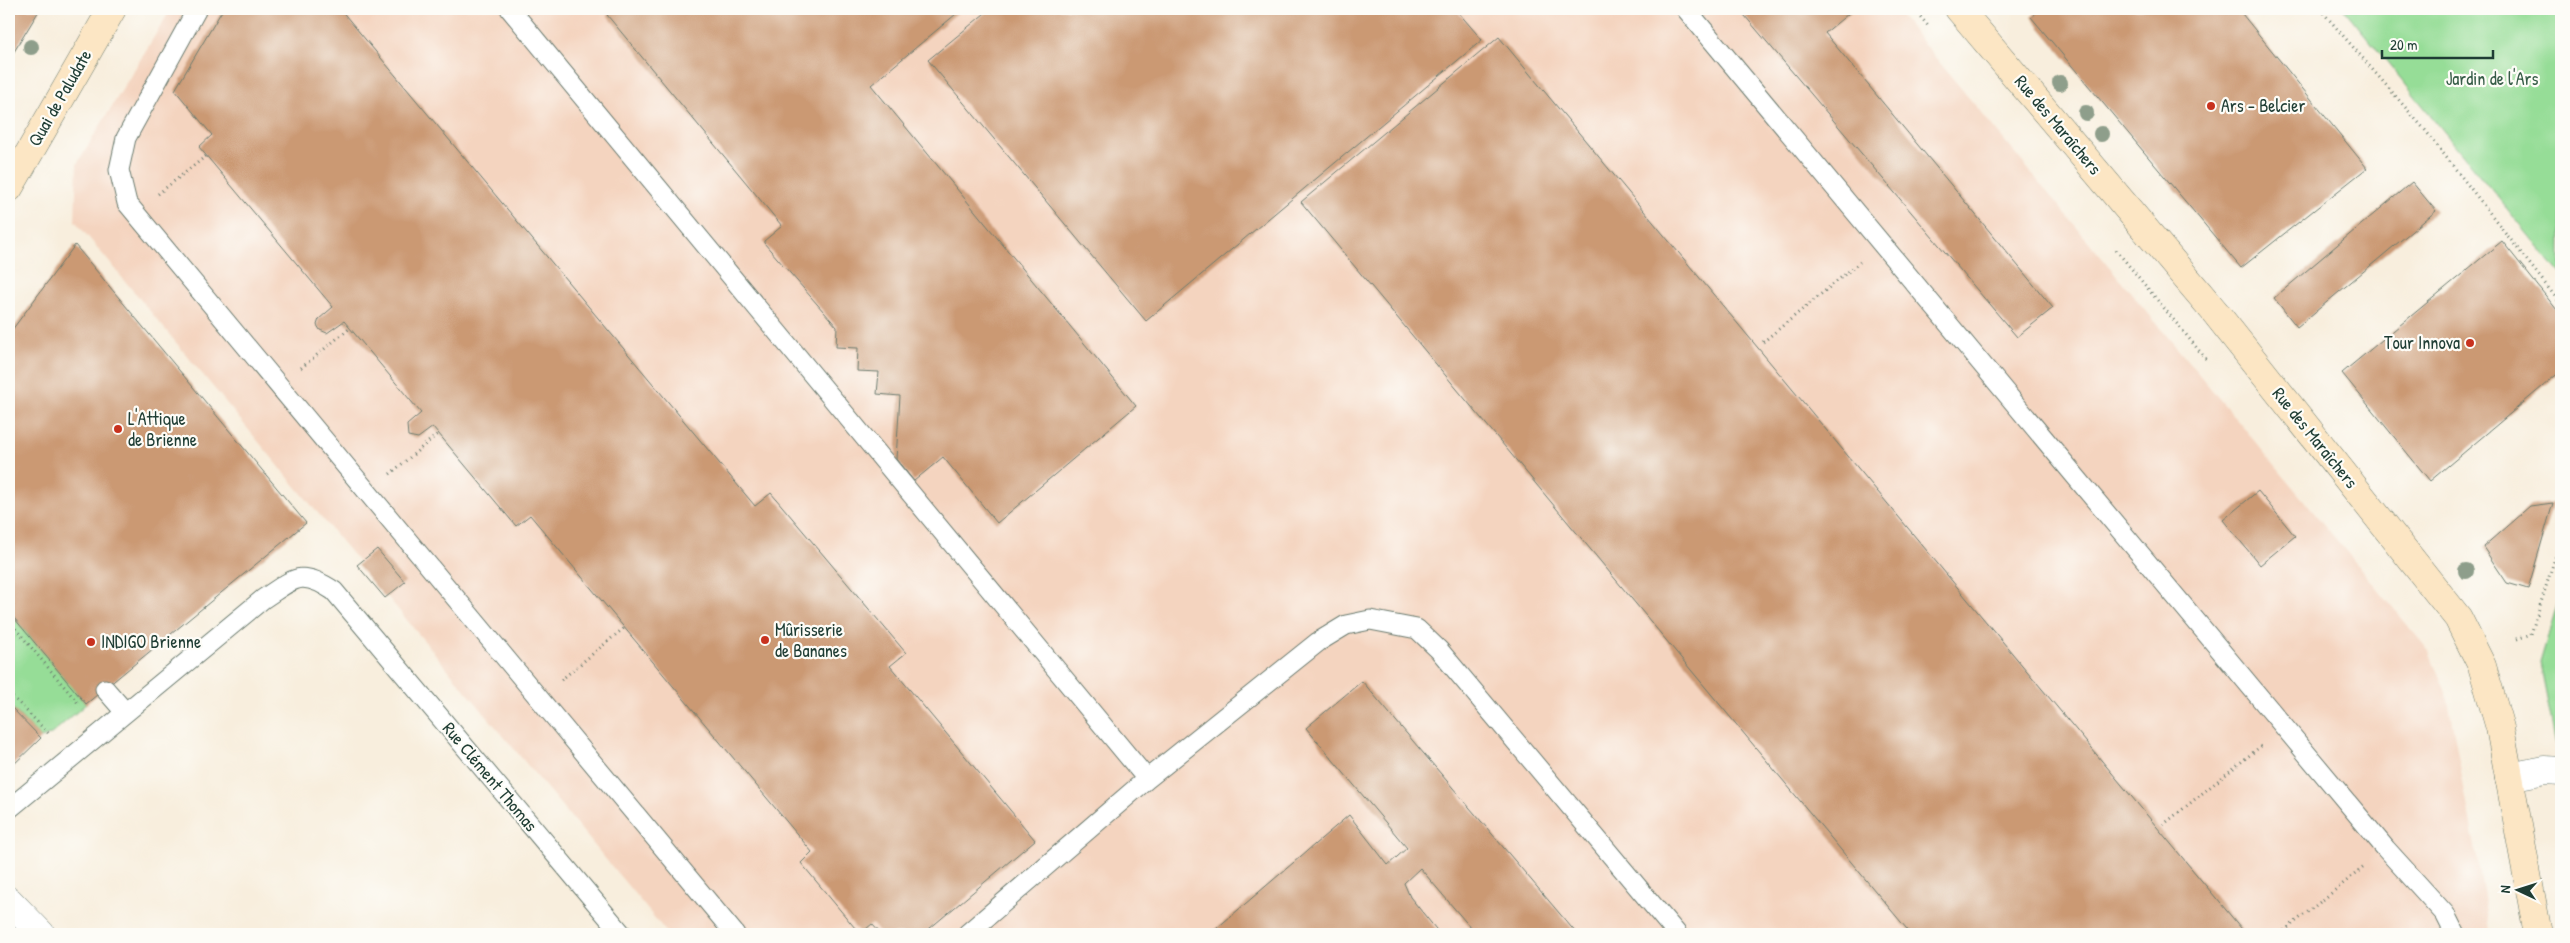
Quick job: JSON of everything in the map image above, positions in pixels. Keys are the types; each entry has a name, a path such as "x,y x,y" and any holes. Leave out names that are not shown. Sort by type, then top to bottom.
{"main road":[{"name":"Quai de Paludate","path":"9,188 112,9"},
{"name":"Rue des Maraîchers","path":"1959,9 2209,305 2458,618 2482,666 2500,728 2538,934"}],"street":[{"path":"2509,777 2545,770 2561,771"},
{"path":"9,901 42,934"}],"lane":[{"path":"197,9 126,138 119,170 127,203 735,934"},
{"path":"510,9 1147,779"},
{"path":"1686,9 2386,849 2445,914 2455,934"},
{"name":"Rue Clément Thomas","path":"9,808 263,599 293,579 315,578 334,591 622,934"},
{"path":"967,934 1147,779 1318,642 1346,625 1370,620 1417,628 1439,650 1678,934"},
{"path":"105,689 125,712"}],"path":[{"path":"1914,9 1933,32"},
{"path":"2320,9 2425,130 2561,304"},
{"path":"1763,342 1882,244"},
{"path":"2110,244 2212,365"},
{"path":"279,386 350,328"},
{"path":"367,493 439,433"},
{"path":"2517,639 2531,634 2561,539"},
{"path":"9,622 82,708"},
{"path":"539,699 624,628"},
{"path":"9,693 50,735"},
{"path":"2163,825 2285,727"},
{"path":"2280,934 2386,849"}],"shaded area":[{"path":"171,9 1895,9 2429,651 2447,695 2491,934 668,934 75,221 77,164"}],"green space":[{"name":"Jardin de l'Ars","path":"2344,9 2561,9 2561,275"},
{"path":"2561,591 2561,745 2556,745 2540,663"},
{"path":"9,612 86,704 50,735 41,738 9,705"}],"building":[{"path":"9,9 40,9 9,60"},
{"path":"223,9 340,9 755,506 771,493 906,653 890,666 1035,840 923,934 881,934 872,924 860,934 801,863 812,852 530,515 516,526 433,427 418,438 408,436 407,425 421,413 344,321 327,333 320,330 317,325 319,319 333,307 199,147 212,135 175,90"},
{"path":"615,9 962,9 871,85 1136,406 997,523 943,457 914,481 896,459 900,396 877,394 879,372 857,371 858,348 836,347 837,327 764,243 782,226 607,15"},
{"path":"990,9 1462,9 1458,12 1482,40 1146,321 928,60"},
{"path":"1739,9 1854,9 1825,33 2053,308 2017,337"},
{"name":"Ars - Belcier","path":"2040,9 2238,9 2367,168 2241,268 2031,17"},
{"path":"1499,37 2246,934 1911,934 1301,202"},
{"path":"2412,182 2436,211 2297,327 2274,298"},
{"name":"Tour Innova","path":"2502,241 2561,315 2561,371 2430,481 2342,373"},
{"name":"L'Attique de Brienne","path":"75,245 306,523 86,704 9,612 9,334"},
{"path":"2258,491 2295,536 2260,565 2223,520"},
{"path":"2553,503 2528,589 2507,583 2483,547 2530,506"},
{"path":"377,549 405,582 385,598 357,565"},
{"path":"1362,681 1577,934 1476,934 1420,868 1404,883 1410,897 1440,934 1210,934 1349,815 1388,865 1407,848 1306,728"},
{"path":"9,705 41,738 9,769"}],"place":[{"name":"Ars - Belcier","path":"2211,106"},
{"name":"Tour Innova","path":"2470,343"},
{"name":"L'Attique de Brienne","path":"118,429"},
{"name":"Mûrisserie de Bananes","path":"765,640"},
{"name":"INDIGO Brienne","path":"91,642"}]}
